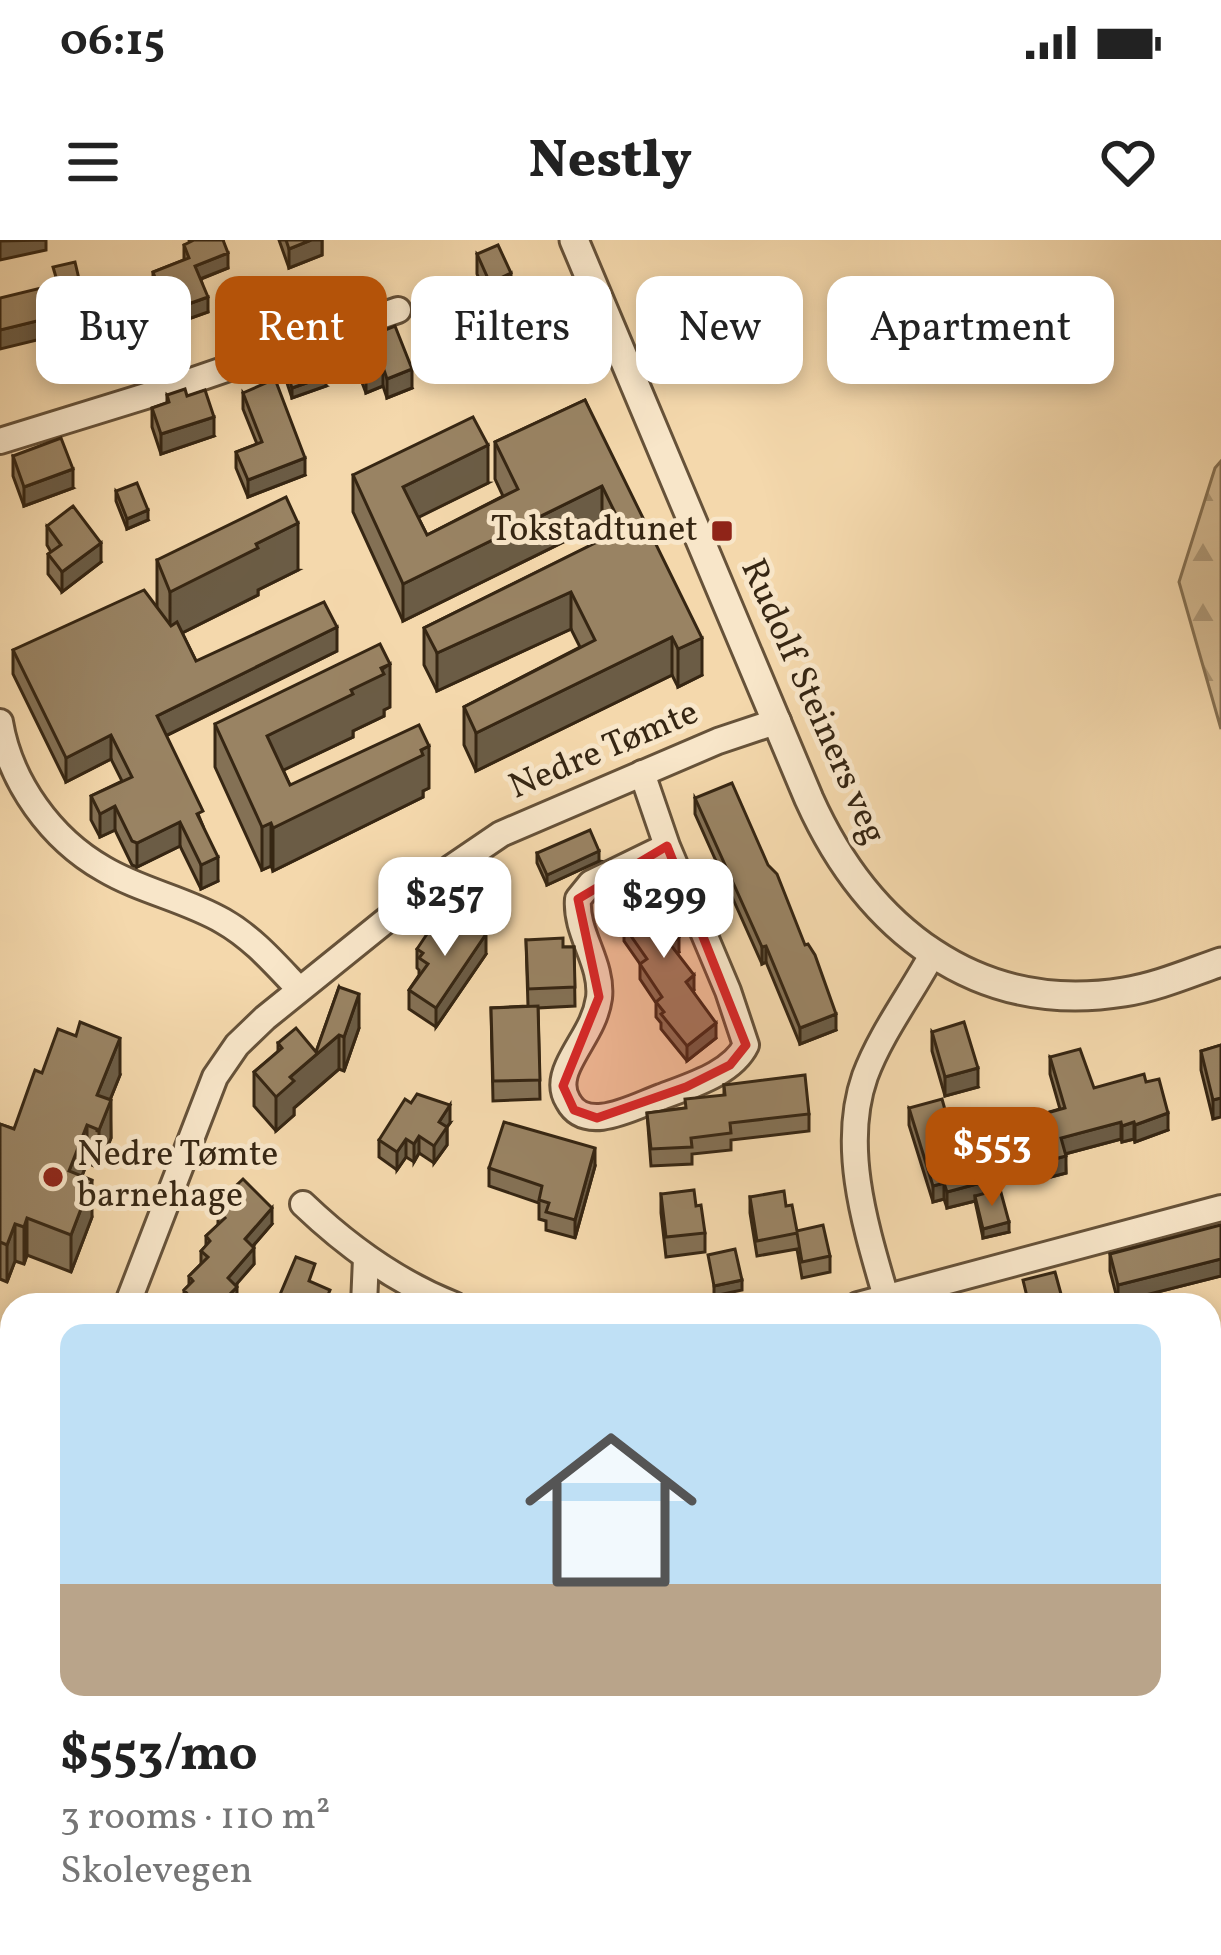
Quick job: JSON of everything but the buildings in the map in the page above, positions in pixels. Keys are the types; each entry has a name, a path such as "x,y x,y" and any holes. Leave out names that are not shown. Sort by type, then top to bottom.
{"street":[{"name":"Rudolf Steiners veg","path":"574,240 815,814 846,871 875,907 933,953 999,983 1063,996 1140,989 1221,962"},
{"path":"0,441 398,310"},
{"name":"Nedre Tømte","path":"132,1293 215,1078 237,1045 299,988 478,848 530,820 778,721"},
{"path":"0,722 3,741 32,803 74,848 102,868 243,933 299,988"},
{"path":"642,773 746,1045 730,1065 686,1087 612,1115 587,1116 570,1105 563,1086 599,997 597,969 578,899 591,884 667,846"},
{"path":"885,1293 856,1170 856,1115 876,1052 933,953"},
{"path":"303,1204 366,1258 428,1293"},
{"path":"901,1293 1221,1208"},
{"path":"365,1293 366,1258"}],"highlighted area":[{"path":"667,846 746,1045 730,1065 686,1087 597,1118 574,1110 563,1086 599,997 578,899"}],"green space":[{"path":"1221,461 1221,729 1179,582"}],"place":[{"name":"Tokstadtunet","path":"722,531"},
{"name":"Nedre Tømte barnehage","path":"53,1177"}]}
